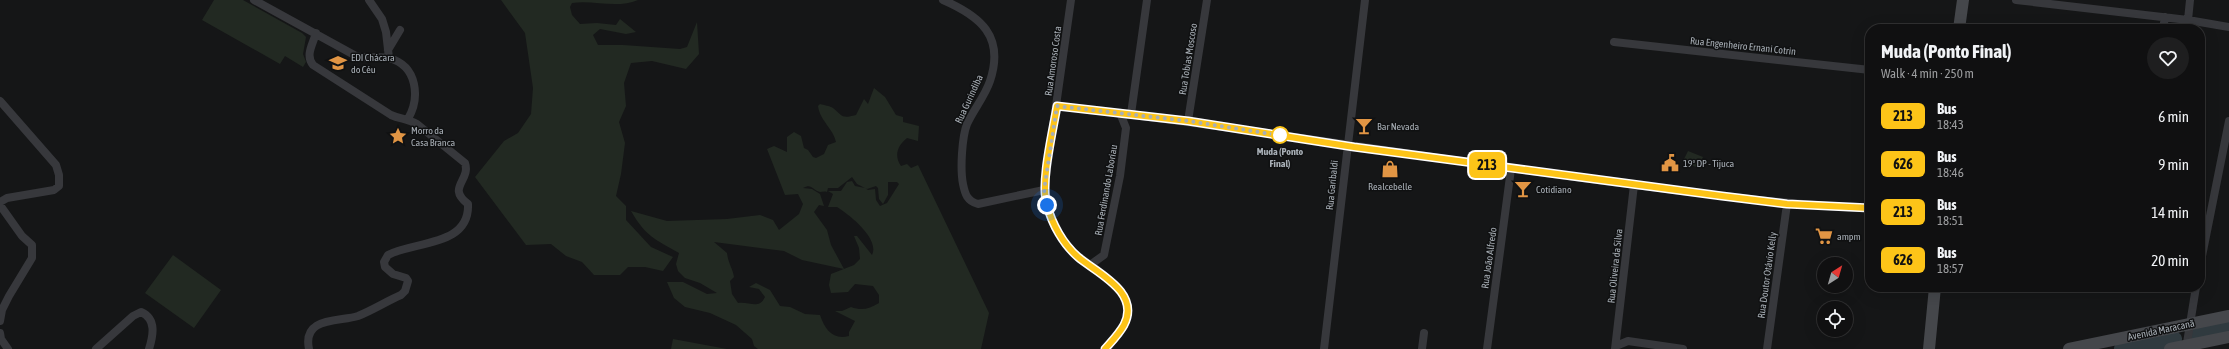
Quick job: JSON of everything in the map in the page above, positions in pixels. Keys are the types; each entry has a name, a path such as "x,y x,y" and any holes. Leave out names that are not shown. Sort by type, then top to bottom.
{"main road":[{"path":"1960,24 1963,0"},
{"path":"1929,349 1935,292"},
{"name":"Avenida Maracanã","path":"2069,349 2191,326 2229,316"},
{"name":"Avenida Maracanã","path":"2170,349 2229,337"}],"street":[{"path":"370,0 382,19 386,32 388,54 413,77 416,100 408,119"},
{"name":"Rua Gurindiba","path":"943,0 965,9 981,22 988,32 994,56 990,80 965,133 962,171 965,194 969,200 978,204 1044,190"},
{"name":"Rua Amoroso Costa","path":"1071,0 1044,190 1047,205 1056,228 1069,248 1114,282 1126,304 1127,314 1124,324 1105,349"},
{"path":"1131,114 1147,0"},
{"name":"Rua Tobias Moscoso","path":"1188,121 1207,0"},
{"name":"Rua Garibaldi","path":"1324,349 1346,146 1364,0"},
{"path":"2016,0 2165,17 2229,27"},
{"path":"2188,20 2190,0"},
{"path":"260,1 356,56 364,58 388,54"},
{"path":"2164,24 2165,17"},
{"path":"388,54 400,30"},
{"path":"309,349 309,337 318,324 327,320 358,316 401,295 407,286 406,278 387,270 384,262 388,255 446,238 464,222 468,212 468,204 459,196 458,189 467,167 460,159 408,119 399,119 391,115 313,65 309,60 316,33"},
{"name":"Rua Engenheiro Ernani Cotrin","path":"1614,42 1865,69"},
{"path":"0,101 56,165 60,175 59,186 54,190 7,198 0,204 22,236 32,245 33,250 32,258 2,310 0,321"},
{"path":"1057,106 1188,121 1346,146 1634,185 1787,204 1865,208"},
{"name":"Rua Ferdinando Laboriau","path":"1090,265 1104,255 1119,183 1126,128 1120,113"},
{"path":"2205,241 2229,121"},
{"name":"Rua João Alfredo","path":"1487,349 1511,169"},
{"name":"Rua Oliveira da Silva","path":"1615,347 1634,185"},
{"name":"Rua Doutor Otávio Kelly","path":"1767,349 1787,204"},
{"path":"2187,346 2195,292"},
{"path":"96,349 133,316 142,312 147,315 152,324 152,337 149,349"},
{"path":"0,333 0,339 8,349"},
{"path":"1422,349 1424,333"},
{"path":"1615,347 1628,342 1683,349"}],"shaded area":[{"path":"214,0 243,0 302,33 306,37 303,54 306,62 303,67 285,56 280,64 202,20"},
{"path":"501,0 638,0 622,4 572,3 570,7 572,15 580,24 597,23 616,25 620,19 636,32 626,34 600,29 593,35 598,45 623,45 680,49 687,47 697,22 699,54 686,69 652,61 631,63 624,83 626,106 619,122 625,143 621,174 616,196 626,206 626,220 651,247 673,257 663,271 645,267 628,267 620,275 594,275 582,262 566,256 551,244 526,245 475,177 504,141 518,133 531,114 533,88 525,33"},
{"path":"874,88 885,97 896,115 903,117 903,122 919,126 918,141 907,138 899,148 897,155 898,159 901,166 907,164 911,168 918,165 989,313 981,349 758,349 754,346 752,339 736,325 710,313 685,307 674,298 667,282 683,282 707,294 717,293 700,283 685,278 678,271 676,264 679,253 646,232 631,211 667,221 727,219 760,215 773,220 779,230 799,214 803,204 798,194 785,195 767,149 774,146 787,152 787,137 794,132 801,136 804,148 816,158 824,154 828,145 836,142 821,116 818,106 820,104 833,108 843,116 847,117 856,115 864,99 868,104","holes":["852,177 857,184 865,188 855,186 852,181 847,182 841,191 828,191 833,194 828,207 837,207 856,221 872,242 872,255 857,236 854,236 859,248 860,259 854,265 844,269 831,245 827,230 814,212 819,205 824,206 820,194 812,189 803,188 808,186 820,192 827,192 828,188 838,188","888,182 897,182 899,184 887,203 880,206 876,200 875,189 868,190 865,188 867,189 876,186 878,188 879,199 883,204 888,195","714,242 784,251 802,260 844,269 831,274 829,285 831,293 848,292 855,284 873,286 879,295 879,303 872,307 862,309 851,307 842,311 835,311 855,321 849,332 849,336 838,337 830,333 824,325 820,315 805,314 790,307 780,306 770,290 756,283 749,287 759,289 765,297 763,301 757,304 738,303 732,294 730,281 734,277 727,253"]},
{"path":"1688,151 1703,157 1698,168 1683,161"},
{"path":"173,255 221,290 194,328 145,293"},
{"path":"673,339 727,349 671,349"}],"waterway":[{"path":"2197,334 2229,327"},
{"path":"2122,349 2174,339"}],"bus line":[{"name":"213","path":"1105,349 1118,334 1124,324 1127,314 1126,304 1121,292 1114,282 1069,248 1056,228 1047,205 1044,190 1057,106 1188,121 1354,147 1722,196 1787,204 1865,208"}],"place":[{"name":"EDI Chácara do Céu","path":"338,63"},
{"name":"Bar Nevada","path":"1364,126"},
{"name":"Muda (Ponto Final)","path":"1280,135"},
{"name":"Morro da Casa Branca","path":"398,136"},
{"name":"19º DP - Tijuca","path":"1670,163"},
{"name":"Realcebelle","path":"1390,169"},
{"name":"Cotidiano","path":"1523,189"},
{"name":"ampm","path":"1824,236"}],"route":[{"path":"1047,205 1044,190 1057,106 1188,121 1284,136 1280,135"}]}
